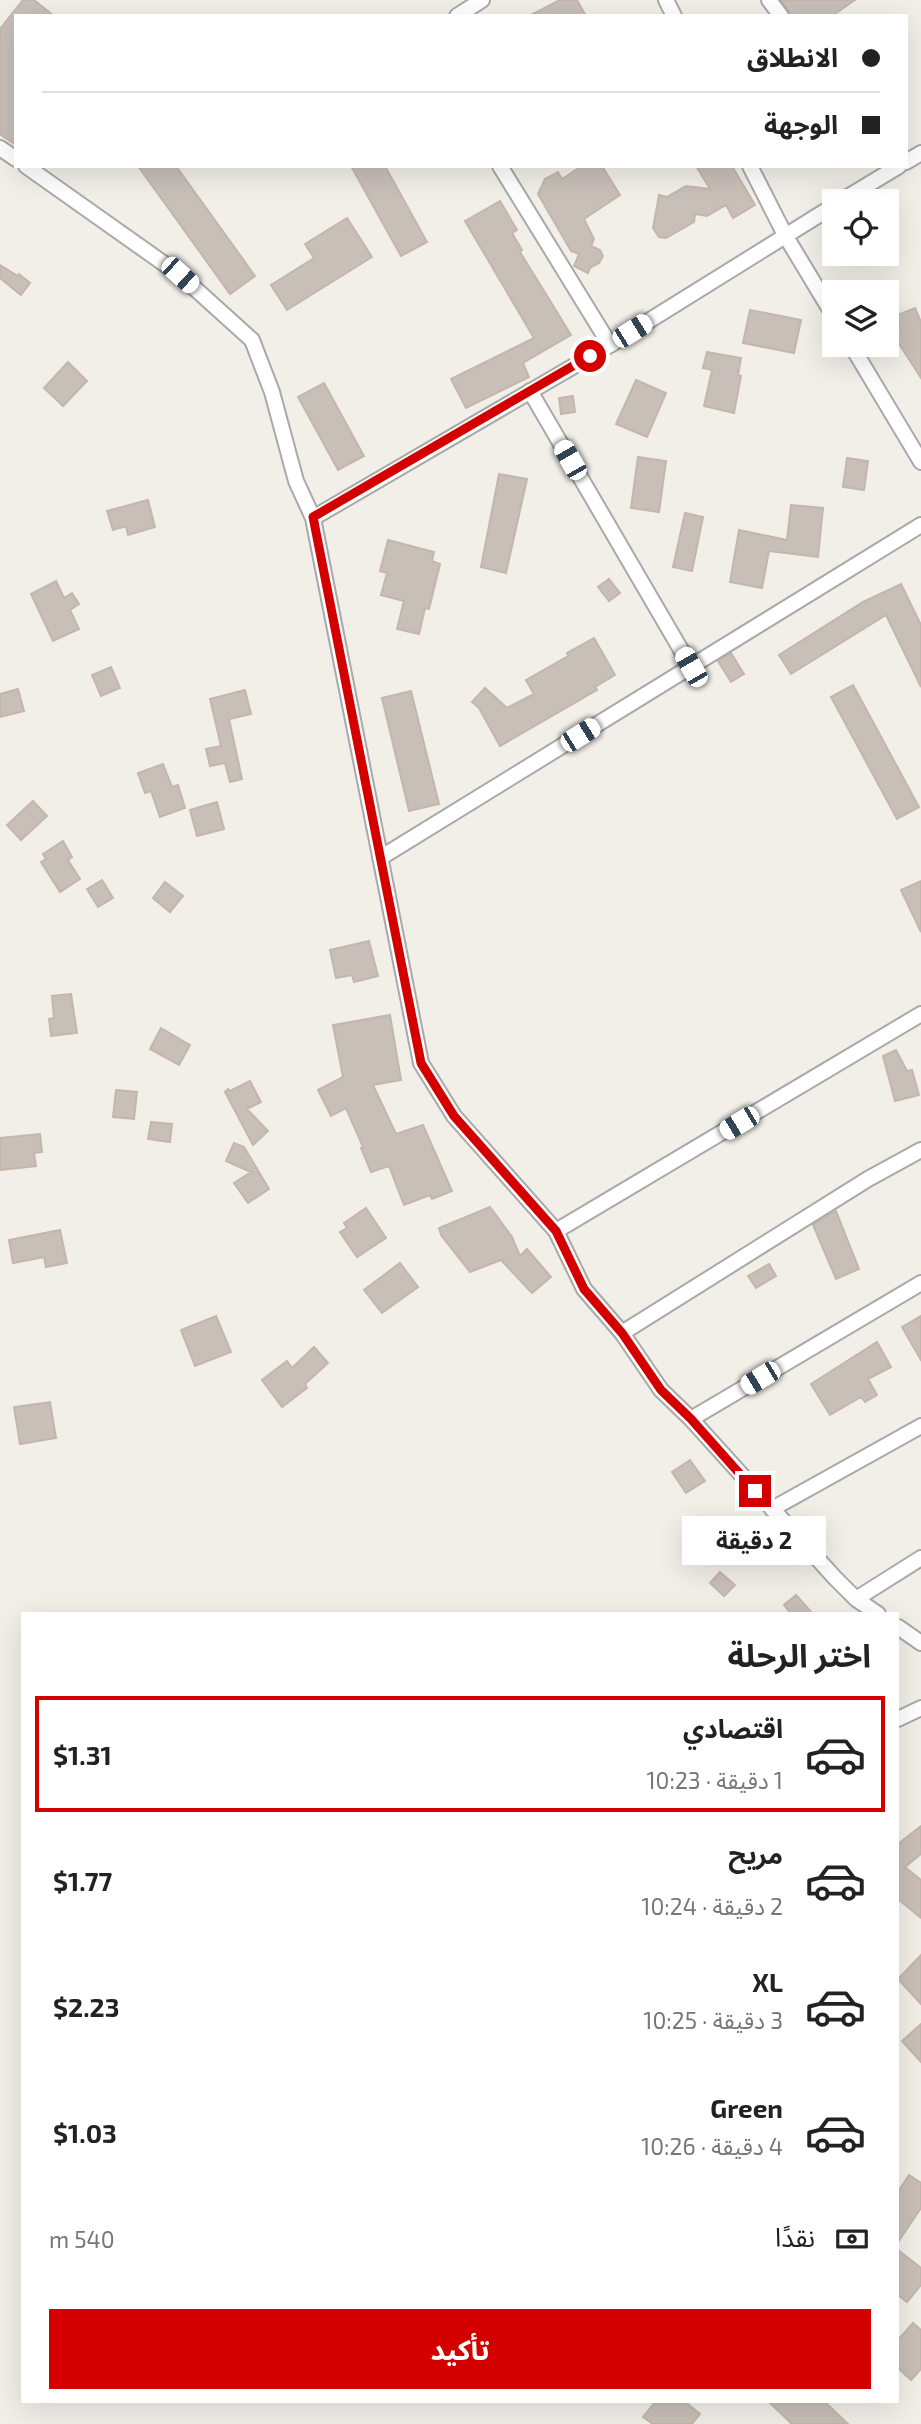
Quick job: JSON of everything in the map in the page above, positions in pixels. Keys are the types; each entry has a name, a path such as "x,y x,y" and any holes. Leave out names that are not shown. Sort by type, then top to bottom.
{"street":[{"path":"460,14 482,0"},
{"path":"29,168 180,275 252,340 272,392 296,481 313,517 421,1063 454,1116 556,1231 584,1289 622,1333 661,1390 691,1419 856,1599 875,1612"},
{"path":"500,168 610,345"},
{"path":"751,168 785,235 822,296"},
{"path":"861,189 896,168"},
{"path":"313,517 610,345 822,213"},
{"path":"858,357 921,461"},
{"path":"530,391 691,667"},
{"path":"380,859 921,525"},
{"path":"556,1231 921,1014"},
{"path":"622,1333 868,1179 921,1150"},
{"path":"691,1419 921,1283"},
{"path":"772,1509 921,1426"},
{"path":"856,1599 921,1558"},
{"path":"899,1628 921,1643"},
{"path":"899,1719 921,1708"}],"building":[{"path":"23,0 34,0 52,14 14,14 14,144 0,134 0,29"},
{"path":"560,0 577,0 585,14 533,14"},
{"path":"781,0 855,0 835,14 790,14"},
{"path":"139,168 177,168 255,276 230,294"},
{"path":"352,168 386,168 427,242 401,256"},
{"path":"579,168 603,168 620,195 584,219 594,239 591,246 600,250 603,256 588,273 574,266 579,254 571,251 538,194 545,179 558,172 562,179"},
{"path":"697,168 733,168 755,205 733,218 726,205 707,216 695,214 694,222 666,238 659,237 653,228 659,195 667,197 686,186 710,189"},
{"path":"500,201 517,230 512,233 522,250 520,252 571,335 523,363 529,377 466,408 451,379 534,338 465,221"},
{"path":"347,218 372,257 287,310 271,285 314,258 305,244"},
{"path":"0,265 30,283 21,295 0,278"},
{"path":"915,308 921,322 921,378 899,344 899,314"},
{"path":"750,310 801,320 794,353 743,343"},
{"path":"707,352 741,358 738,375 741,376 734,413 704,406 712,370 703,368"},
{"path":"68,362 87,381 63,406 44,388"},
{"path":"636,380 666,393 647,437 616,424"},
{"path":"324,383 364,456 338,470 298,397"},
{"path":"573,396 575,412 561,414 559,398"},
{"path":"638,457 666,461 659,512 631,508"},
{"path":"847,458 868,461 864,490 843,487"},
{"path":"499,474 527,479 506,573 481,567"},
{"path":"148,500 155,527 128,535 126,526 113,530 107,511"},
{"path":"791,505 823,508 818,557 769,551 762,588 730,582 739,530 787,540"},
{"path":"685,513 703,517 692,571 673,567"},
{"path":"388,540 434,552 432,561 440,564 429,609 425,608 419,634 397,629 404,601 381,595 387,573 380,571"},
{"path":"609,579 620,593 609,601 598,587"},
{"path":"56,581 64,598 72,593 79,604 70,610 79,629 53,641 31,594"},
{"path":"901,584 921,625 921,687 886,615 791,674 779,655 863,602"},
{"path":"594,638 615,675 595,687 597,690 500,746 479,708 472,702 485,688 507,708 534,694 526,680"},
{"path":"731,653 744,674 731,682 718,661"},
{"path":"111,667 120,688 101,696 92,675"},
{"path":"853,685 919,807 897,819 831,697"},
{"path":"18,689 24,711 0,717 0,694"},
{"path":"245,690 251,714 229,719 242,779 230,782 225,763 210,766 206,749 221,746 210,699"},
{"path":"411,691 439,804 409,811 382,698"},
{"path":"163,764 172,787 178,785 185,808 160,817 151,791 145,793 138,773"},
{"path":"33,801 47,816 21,840 7,825"},
{"path":"217,802 224,829 197,836 190,810"},
{"path":"63,841 72,857 68,860 80,879 60,892 41,862 46,859 43,854"},
{"path":"102,880 113,898 98,907 87,889"},
{"path":"921,881 921,932 901,890"},
{"path":"165,882 183,896 170,912 153,898"},
{"path":"369,941 378,976 354,982 352,975 336,978 330,950"},
{"path":"71,994 77,1033 51,1036 49,1019 54,1018 52,996"},
{"path":"390,1015 401,1080 373,1085 396,1134 423,1125 452,1191 432,1199 430,1195 404,1205 389,1166 371,1172 346,1108 331,1116 318,1090 343,1077 333,1025"},
{"path":"161,1028 190,1045 179,1065 150,1049"},
{"path":"896,1050 907,1071 912,1070 919,1095 895,1101 883,1056"},
{"path":"250,1081 261,1102 247,1109 268,1131 253,1145 225,1092"},
{"path":"116,1090 137,1092 134,1119 113,1117"},
{"path":"151,1122 172,1124 170,1142 148,1139"},
{"path":"40,1134 42,1152 34,1153 36,1166 0,1170 0,1138"},
{"path":"234,1143 244,1147 269,1189 248,1203 234,1183 251,1172 226,1161"},
{"path":"490,1207 512,1237 520,1256 527,1249 551,1277 532,1293 501,1260 470,1272 441,1235 439,1228"},
{"path":"366,1208 386,1238 357,1257 340,1232 347,1228 344,1223"},
{"path":"836,1211 859,1269 836,1279 813,1225"},
{"path":"60,1230 67,1263 46,1267 44,1257 13,1263 9,1240"},
{"path":"400,1263 418,1287 382,1313 364,1290"},
{"path":"769,1264 776,1276 756,1288 748,1276"},
{"path":"216,1316 231,1352 195,1366 181,1330"},
{"path":"921,1316 921,1360 902,1327"},
{"path":"877,1342 891,1367 868,1379 877,1395 865,1402 861,1397 830,1415 811,1384"},
{"path":"314,1347 328,1363 305,1384 307,1388 282,1407 262,1380 287,1361 292,1368"},
{"path":"50,1402 56,1438 20,1444 14,1407"},
{"path":"690,1460 705,1481 686,1493 672,1472"},
{"path":"720,1572 735,1585 724,1596 710,1583"},
{"path":"796,1595 811,1612 789,1612 784,1605"},
{"path":"921,1826 921,1854 905,1867 921,1880 921,1918 899,1900 899,1843"},
{"path":"921,1955 921,2004 899,1980"},
{"path":"921,2024 921,2062 902,2041"},
{"path":"909,2175 921,2183 921,2208 899,2241 899,2190"},
{"path":"899,2251 921,2268 921,2285 907,2302 899,2296"},
{"path":"913,2323 921,2330 921,2369 911,2380 899,2369 899,2339"},
{"path":"654,2403 686,2403 700,2414 692,2424 653,2424 643,2417"},
{"path":"770,2403 826,2403 848,2424 792,2424"}],"route":[{"path":"590,356 313,517 421,1063 454,1116 556,1231 584,1289 622,1333 661,1390 691,1419 755,1491"}]}
